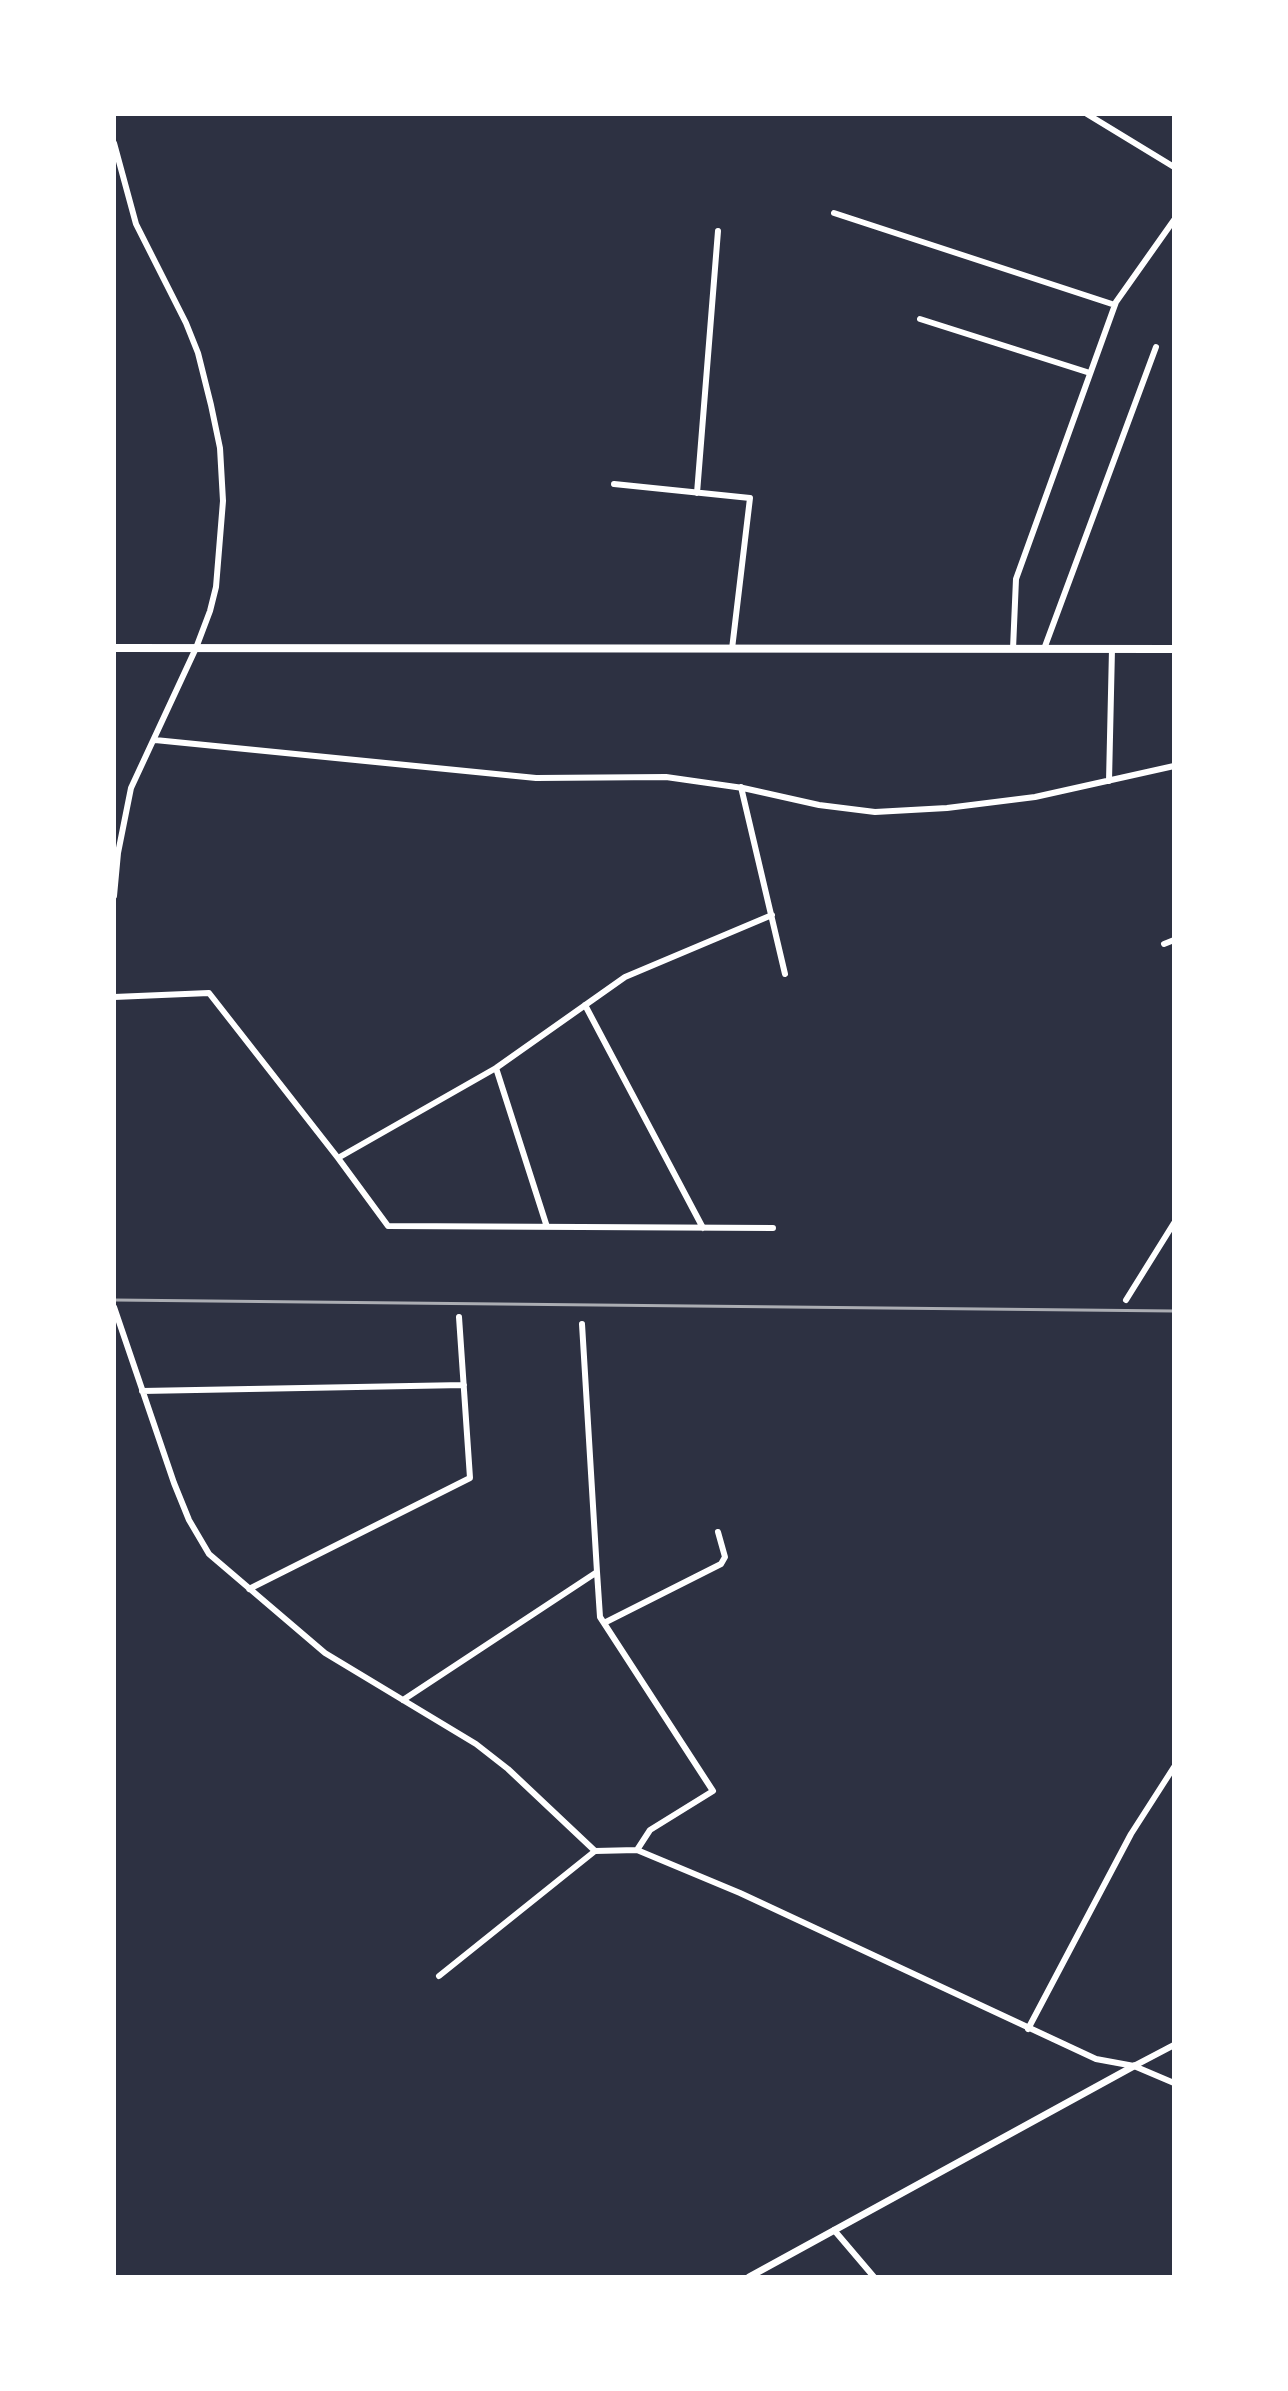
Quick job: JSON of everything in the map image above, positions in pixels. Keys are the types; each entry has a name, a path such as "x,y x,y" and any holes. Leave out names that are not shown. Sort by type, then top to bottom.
{"main road":[{"path":"114,648 1174,649"}],"street":[{"path":"1087,114 1174,167"},
{"path":"114,143 136,224 186,323 198,353 220,448 223,501 216,586 210,611 196,648 131,789 118,853 114,896"},
{"path":"834,213 1115,305"},
{"path":"1013,649 1016,579 1115,305 1174,220"},
{"path":"697,493 718,231"},
{"path":"920,319 1090,373"},
{"path":"1044,649 1156,346"},
{"path":"614,484 750,498 732,649"},
{"path":"1109,780 1112,649"},
{"path":"154,740 536,778 666,777 741,787 819,805 876,812 947,808 1024,798 1174,766"},
{"path":"741,787 786,974"},
{"path":"338,1158 496,1068 625,977 772,915"},
{"path":"1164,944 1174,940"},
{"path":"114,997 209,993 388,1226 773,1228"},
{"path":"585,1005 703,1228"},
{"path":"496,1068 547,1227"},
{"path":"1126,1300 1171,1234 1174,1223"},
{"path":"114,1307 189,1520 209,1554 325,1653 476,1744 508,1769 595,1851"},
{"path":"249,1589 470,1478 459,1317"},
{"path":"582,1324 600,1617 713,1791 650,1830 637,1850"},
{"path":"142,1390 464,1385"},
{"path":"604,1623 721,1564 725,1557 717,1532"},
{"path":"403,1700 597,1572"},
{"path":"1028,2029 1131,1834 1174,1767"},
{"path":"439,1976 595,1851 637,1850 740,1893 1096,2059 1134,2066 1174,2083"},
{"path":"748,2277 1174,2045"},
{"path":"834,2230 874,2277"}],"railway":[{"path":"114,1300 1174,1311"}]}
